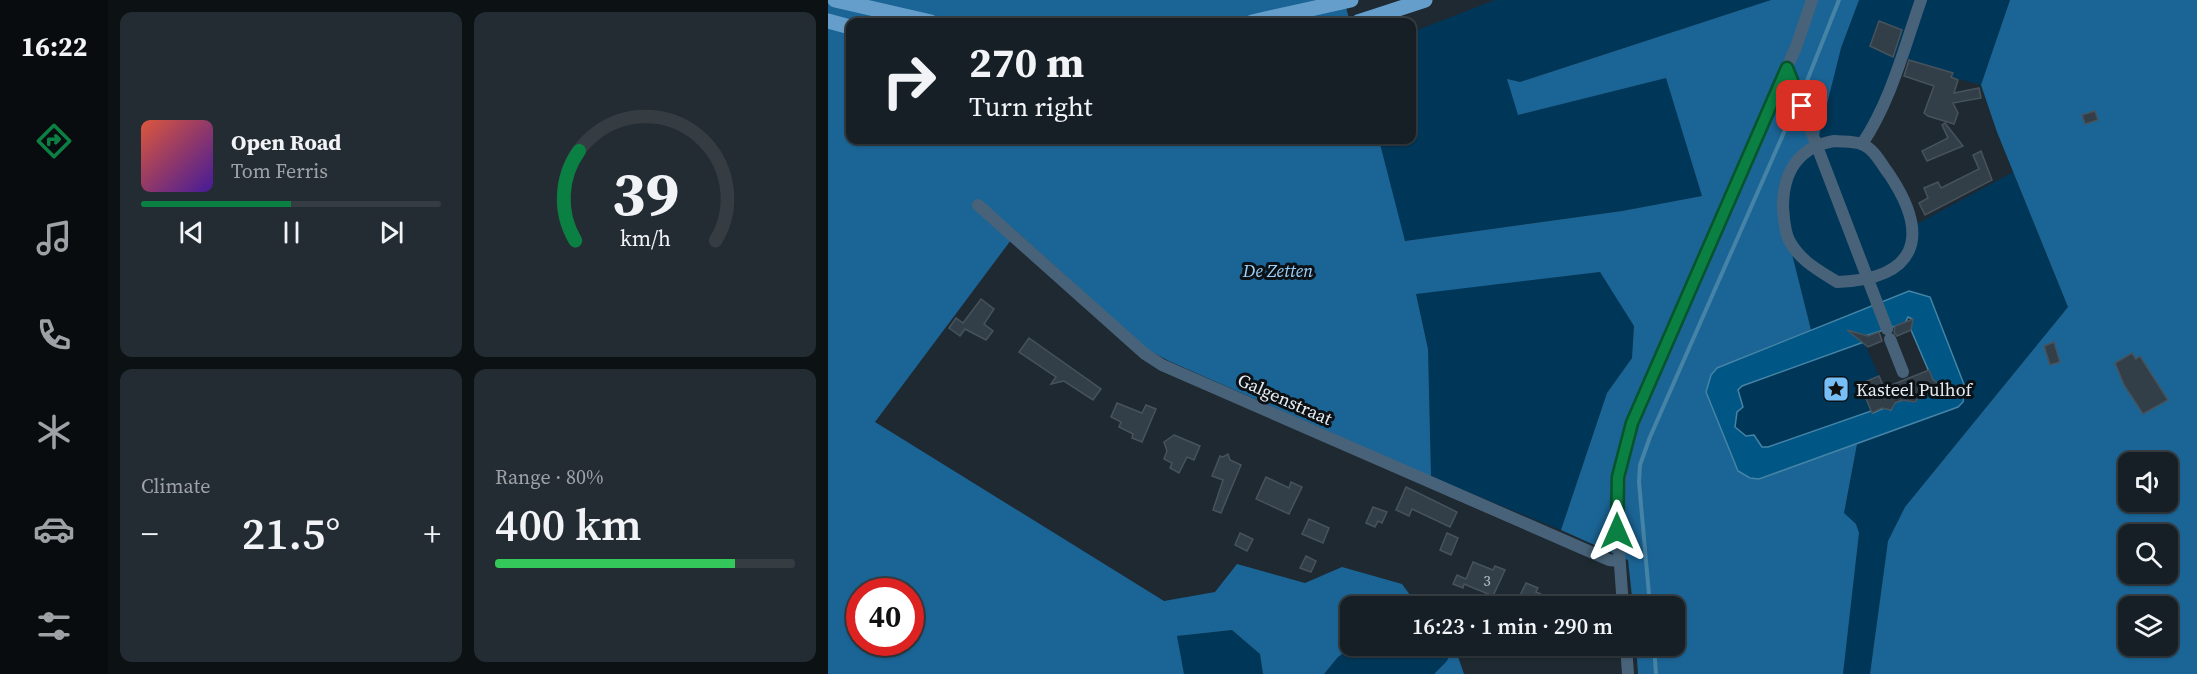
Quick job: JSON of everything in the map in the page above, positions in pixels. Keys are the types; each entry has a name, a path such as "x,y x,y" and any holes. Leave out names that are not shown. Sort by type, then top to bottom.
{"main road":[{"path":"835,0 914,18"},
{"path":"1270,18 1351,0"},
{"path":"1370,18 1425,0"},
{"path":"828,21 846,26"}],"street":[{"path":"1622,596 1619,561 1618,477 1632,423 1787,68 1812,0"},
{"path":"1862,144 1877,122 1921,0"},
{"path":"1787,68 1818,144 1903,372"},
{"path":"1834,141 1862,144 1874,152 1893,180 1913,226 1905,260 1896,268 1867,279 1837,282 1802,259 1788,238 1784,222 1786,180 1791,166 1818,144 1834,141"},
{"name":"Galgenstraat","path":"978,205 1145,354 1162,365 1602,557 1619,561"},
{"path":"1627,656 1628,674"}],"shaded area":[{"path":"1495,0 1771,0 1520,82 1508,80 1518,115 1666,77 1702,196 1622,211 1404,241 1380,144 1416,144 1416,30"},
{"path":"1859,0 2010,0 1981,85 1951,77 1952,73 1907,59 1862,144 1874,152 1913,226 2013,172 2068,307 1905,507 1888,541 1870,674 1843,674 1859,533 1856,524 1844,514 1857,444 1958,407 1966,394 1930,298 1909,291 1811,330 1784,222 1783,204"},
{"path":"1600,272 1634,326 1632,358 1607,393 1561,530 1431,477 1428,349 1416,293"},
{"path":"1909,291 1930,297 1965,387 1963,402 1958,407 1759,479 1750,478 1738,471 1706,392 1711,375 1717,368","holes":["1908,317 1912,319 1911,330 1933,381 1937,383 1937,388 1894,403 1891,410 1884,408 1873,413 1871,411 1768,447 1762,447 1754,435 1746,436 1735,427 1737,412 1743,407 1738,390 1742,386 1864,342 1859,338 1905,323"]},
{"path":"1864,342 1879,376 1866,381 1871,411 1768,447 1750,440 1735,426 1737,412 1743,407 1738,390 1742,386"},
{"path":"1232,630 1260,654 1263,674 1184,674 1177,636"},
{"path":"1450,656 1434,674 1324,674 1338,657"}],"green space":[{"name":"De Zetten","path":"828,0 1344,0 1349,18 846,18 846,144 1380,144 1405,241 1622,211 1702,196 1666,78 1518,115 1507,79 1520,82 1771,0 1859,0 1841,48 1817,144 1791,166 1784,222 1811,330 1717,368 1711,375 1754,479 1857,444 1844,513 1856,524 1859,533 1843,674 1638,674 1637,656 1685,656 1685,596 1632,596 1628,560 1561,530 1607,393 1632,358 1634,326 1600,272 1416,294 1428,349 1431,477 1148,350 1017,232 875,422 1164,601 1215,592 1237,564 1305,583 1342,567 1402,584 1411,596 1340,596 1340,656 1324,674 1263,674 1260,654 1232,630 1177,636 1184,674 828,674"},
{"path":"2010,0 2197,0 2197,674 1870,674 1888,541 1905,507 2068,307 1997,132 1981,85"},
{"path":"1450,656 1458,656 1464,674 1434,674"}],"building":[{"path":"1879,21 1902,30 1893,57 1870,46"},
{"path":"1909,60 1953,73 1951,77 1958,80 1954,93 1979,88 1981,98 1953,103 1958,113 1954,124 1928,116 1924,113 1934,86 1904,76"},
{"path":"2095,111 2098,120 2085,124 2082,115"},
{"path":"1945,123 1963,146 1927,161 1922,151 1948,138 1942,125"},
{"path":"1981,151 1992,180 1925,215 1919,203 1928,198 1924,188 1938,182 1941,188 1979,169 1973,155"},
{"path":"981,299 994,309 984,324 993,331 986,340 965,329 960,336 949,328 956,318 963,323"},
{"path":"1913,319 1911,330 1897,336 1894,332 1895,326"},
{"path":"1847,330 1868,336 1879,332 1882,341 1868,347"},
{"path":"1029,338 1101,389 1093,400 1064,381 1051,384 1056,377 1019,352"},
{"path":"2054,342 2060,362 2050,365 2044,346"},
{"path":"2132,353 2136,359 2140,356 2168,400 2143,414 2124,385 2115,363"},
{"path":"1929,370 1933,380 1940,384 1919,393 1920,396 1915,402 1902,400 1895,403 1891,410 1882,408 1872,413 1860,384 1879,376 1884,388"},
{"path":"1117,403 1142,413 1146,405 1156,409 1142,442 1132,438 1133,434 1119,427 1121,422 1111,417"},
{"path":"1174,435 1200,446 1194,460 1187,457 1179,473 1170,468 1172,463 1164,459 1167,451 1164,442"},
{"path":"1228,454 1230,460 1241,465 1221,513 1213,510 1223,480 1212,476 1220,456"},
{"path":"1266,477 1289,488 1291,482 1302,487 1289,514 1256,499"},
{"path":"1406,487 1457,512 1450,527 1412,509 1409,516 1396,510"},
{"path":"1373,507 1387,512 1382,523 1378,521 1375,527 1366,523"},
{"path":"1309,519 1329,528 1323,543 1302,534"},
{"path":"1240,533 1253,539 1247,551 1235,545"},
{"path":"1447,533 1458,538 1451,555 1440,550"},
{"path":"1306,556 1316,561 1311,572 1300,568"},
{"path":"1473,562 1493,570 1495,566 1505,570 1493,596 1464,584 1463,588 1453,584 1457,575 1466,579"},
{"path":"1526,583 1538,588 1536,592 1545,596 1520,596"}],"waterway":[{"path":"1803,91 1839,0"},
{"path":"1649,596 1639,482 1640,465 1650,437 1796,105"},
{"path":"1655,656 1656,674"}],"place":[{"name":"Kasteel Pulhof","path":"1836,389"}],"route":[{"path":"1617,531 1618,477 1632,423 1787,68 1802,106"}]}
